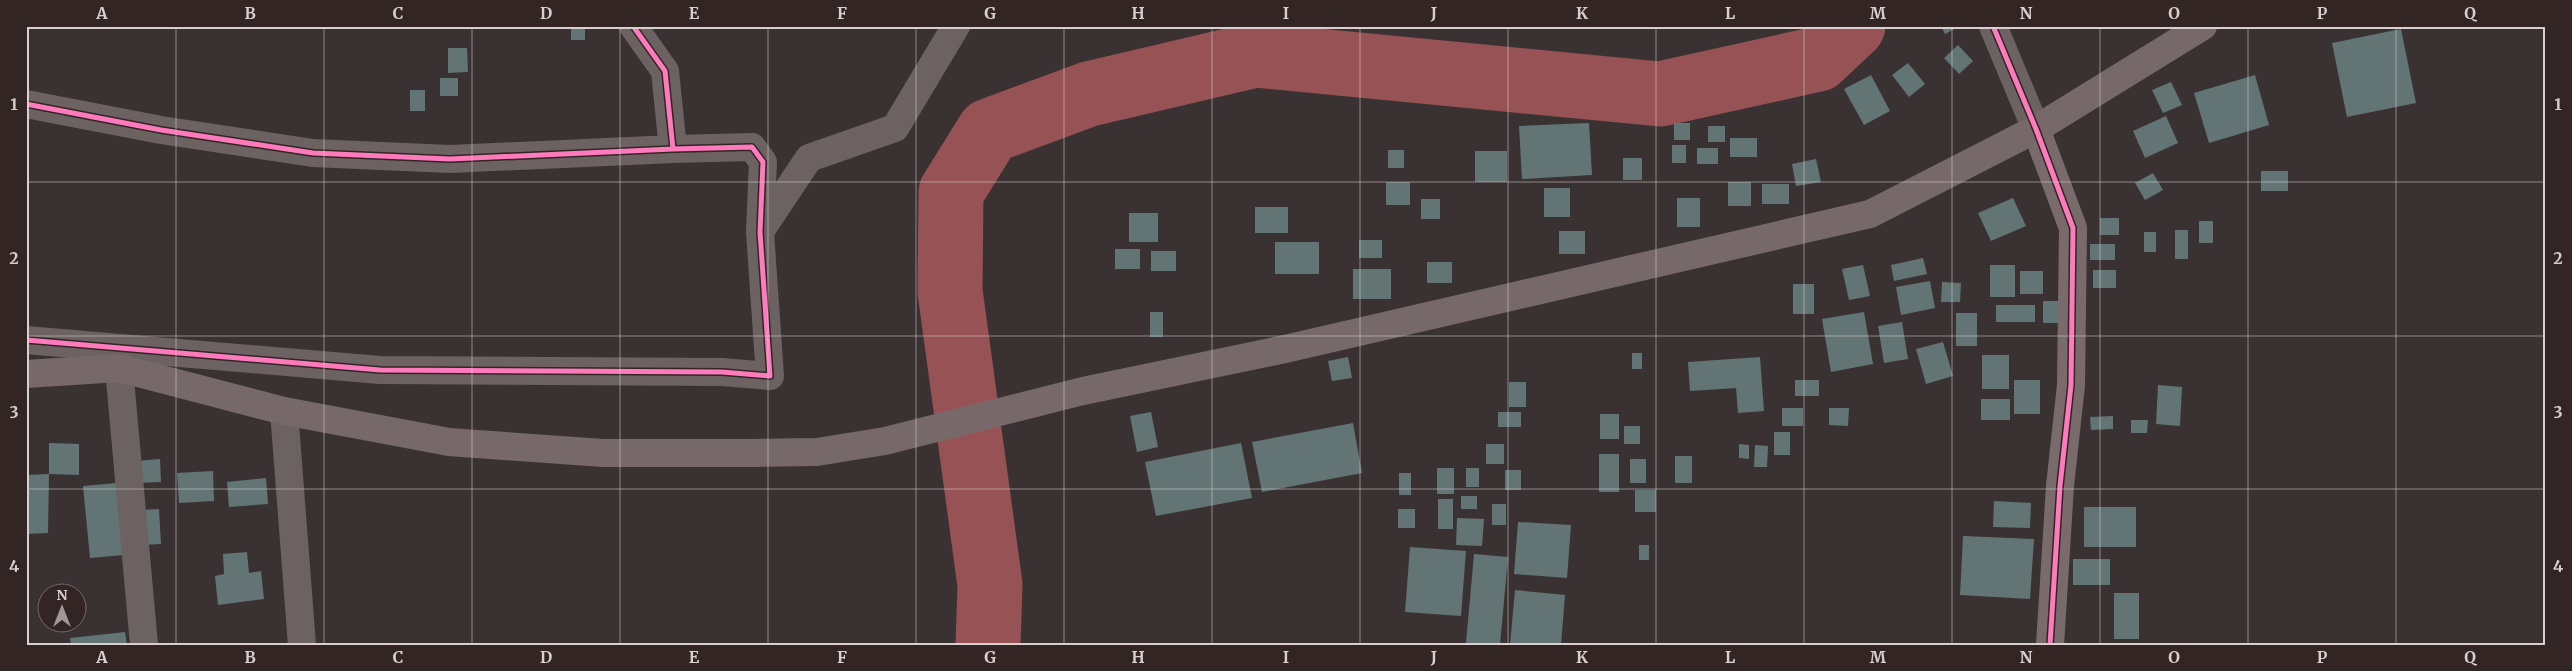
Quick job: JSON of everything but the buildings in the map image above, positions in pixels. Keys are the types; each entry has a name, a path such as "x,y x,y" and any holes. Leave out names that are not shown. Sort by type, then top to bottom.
{"main road":[{"path":"26,374 119,368 284,411 449,442 603,453 817,452 885,441 1083,391 1285,349 1870,214 2036,129 2203,26"}],"street":[{"path":"633,26 665,71 673,149"},
{"path":"760,232 809,158 895,128 956,26"},
{"path":"1993,26 2036,129 2072,228 2072,385 2060,486 2050,645"},
{"path":"26,104 161,130 313,153 450,159 752,147 763,162 760,232 770,376 722,372 380,370 26,340"},
{"path":"119,368 144,645"},
{"path":"284,411 302,645"}],"waterway":[{"path":"988,645 990,585 950,291 951,192 989,131 1089,94 1255,55 1660,94 1818,59 1853,26"}],"cycle path":[{"path":"26,340 380,370 722,372 770,376 760,232 763,162 752,147 673,149 665,71 633,26"},
{"path":"1993,26 2036,129 2073,228 2071,385 2060,486 2050,645"},
{"path":"26,104 161,130 313,153 450,159 673,149"}]}
